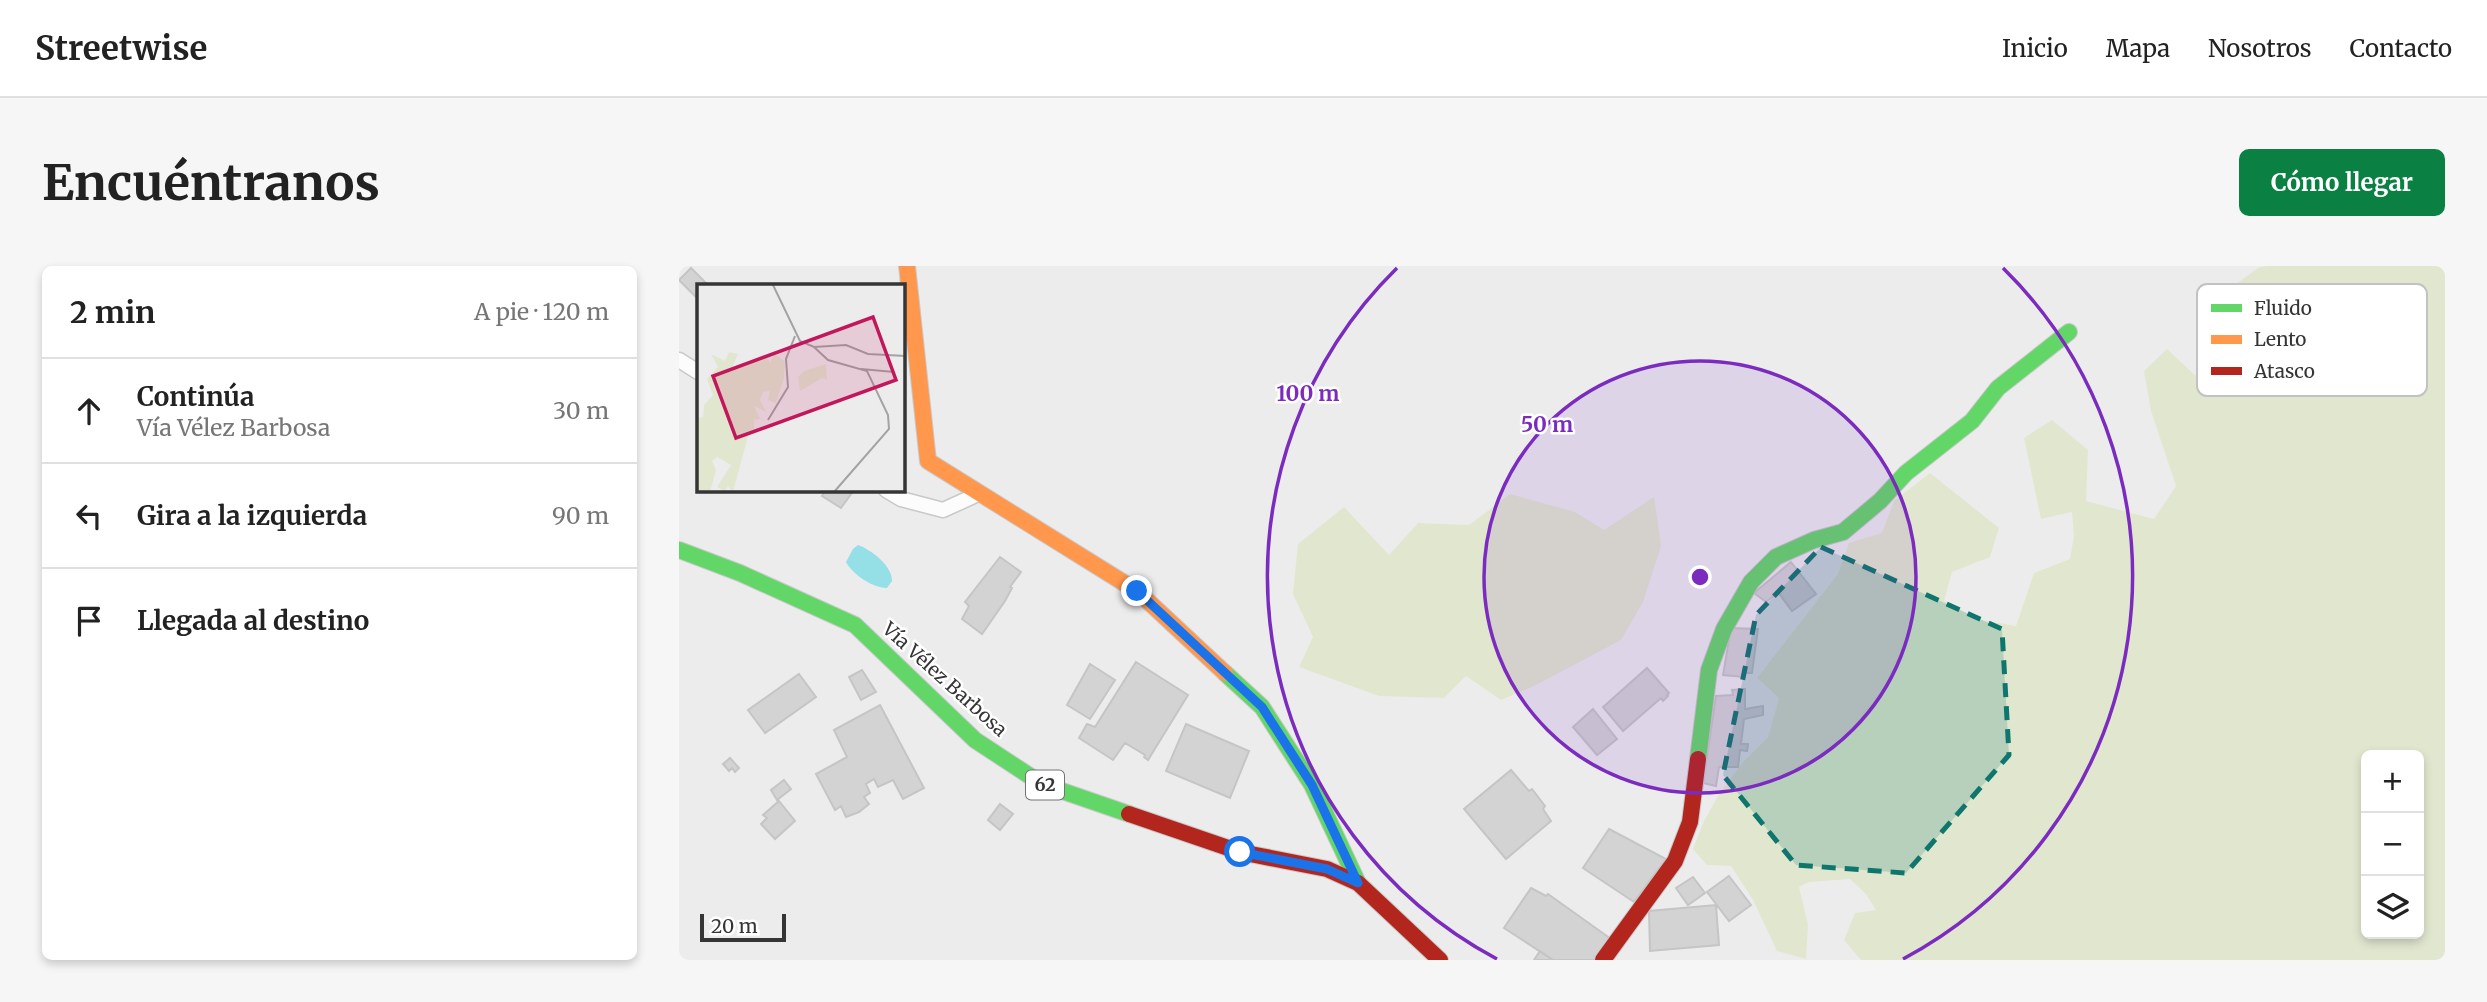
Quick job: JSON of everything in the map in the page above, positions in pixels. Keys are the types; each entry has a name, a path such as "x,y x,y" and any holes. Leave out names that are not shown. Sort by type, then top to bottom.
{"street":[{"path":"907,266 928,461 1137,591 1262,707 1312,785 1358,883"},
{"path":"1603,960 1675,862 1690,822 1709,670 1724,629 1751,582 1776,557 1814,540 1843,532 1880,501 1906,473 1972,421 1998,388 2069,332"},
{"name":"Vía Vélez Barbosa","path":"679,550 740,573 855,625 975,740 1042,784 1240,852 1327,869 1358,883 1440,960"}],"lane":[{"path":"679,360 697,371"},
{"path":"889,492 901,499 943,510 981,494"}],"highlighted area":[{"path":"1821,547 2002,629 2009,755 1906,873 1796,865 1723,775 1756,615"}],"green space":[{"path":"2266,266 2445,266 2445,960 1861,960 1844,940 1855,913 1876,910 1866,894 1850,879 1809,882 1799,887 1808,925 1806,959 1777,951 1753,900 1731,866 1707,865 1693,849 1719,794 1743,762 1768,737 1779,698 1757,678 1838,574 1849,543 1882,533 1894,501 1930,473 1999,528 1990,557 1952,572 1944,601 1977,619 2016,626 2034,573 2070,559 2074,536 2072,512 2041,519 2024,438 2052,420 2088,450 2086,501 2154,519 2176,486 2151,411 2144,371 2167,349 2197,377 2197,396 2427,396 2427,284 2236,284 2258,268"},
{"path":"1510,494 1575,512 1604,530 1654,497 1661,546 1643,602 1621,640 1536,685 1501,700 1466,676 1444,698 1379,696 1299,667 1313,637 1293,594 1298,544 1344,507 1389,555 1418,523 1469,525"}],"water":[{"path":"858,545 885,564 892,581 887,588 870,583 849,567 846,562"}],"building":[{"path":"691,268 707,284 697,284 697,298 679,280"},
{"path":"825,492 853,492 841,508 822,496"},
{"path":"1000,557 1021,572 982,634 962,619 969,606 965,602"},
{"path":"1791,562 1816,594 1792,611 1778,592 1766,602 1754,593"},
{"path":"1731,628 1758,629 1752,673 1745,673 1744,677 1723,675"},
{"path":"1136,662 1188,695 1148,760 1145,755 1125,743 1113,760 1079,738 1087,724 1095,727"},
{"path":"1090,664 1115,680 1090,719 1067,705"},
{"path":"1647,668 1669,693 1668,696 1663,701 1661,698 1623,731 1603,707"},
{"path":"862,670 876,692 861,700 849,677"},
{"path":"799,674 816,697 765,733 748,710"},
{"path":"1745,689 1745,709 1763,706 1763,715 1744,719 1741,744 1748,744 1747,751 1740,750 1738,767 1719,767 1716,786 1703,783 1716,696 1733,695 1732,690"},
{"path":"880,705 924,788 903,799 893,780 878,787 874,779 866,784 870,793 864,797 869,804 846,817 841,806 835,810 816,774 847,757 834,730"},
{"path":"1593,709 1617,739 1597,755 1573,727"},
{"path":"1186,724 1249,751 1230,798 1166,771"},
{"path":"730,758 739,768 735,772 732,768 729,771 723,764"},
{"path":"1511,770 1529,791 1532,789 1545,806 1543,809 1551,821 1506,859 1464,809"},
{"path":"784,780 791,789 777,800 771,790"},
{"path":"779,801 795,821 775,839 761,824 767,818 763,815"},
{"path":"1000,804 1013,814 1000,830 988,820"},
{"path":"1609,829 1666,859 1634,902 1583,868"},
{"path":"1729,876 1751,905 1729,921 1707,892"},
{"path":"1693,877 1705,893 1688,905 1676,888"},
{"path":"1531,888 1546,896 1548,894 1611,939 1597,960 1553,960 1504,928"},
{"path":"1716,905 1719,945 1650,951 1649,911"},
{"path":"1540,951 1553,960 1534,960"}],"traffic: fast":[{"path":"1698,759 1709,670 1724,629 1751,582 1776,557 1814,540 1843,532 1880,501 1906,473 1972,421 1998,388 2069,332"},
{"path":"679,550 740,573 855,625 975,740 1042,784 1129,814"},
{"path":"1225,673 1262,707 1312,785 1358,883"}],"traffic: slow":[{"path":"907,266 928,461 1137,591 1225,673"}],"traffic: jam":[{"path":"1603,960 1675,861 1690,822 1698,759"},
{"path":"1129,814 1240,852 1327,869 1358,883 1440,960"}],"route":[{"path":"1137,591 1262,707 1312,785 1358,883 1327,869 1240,852"}]}
